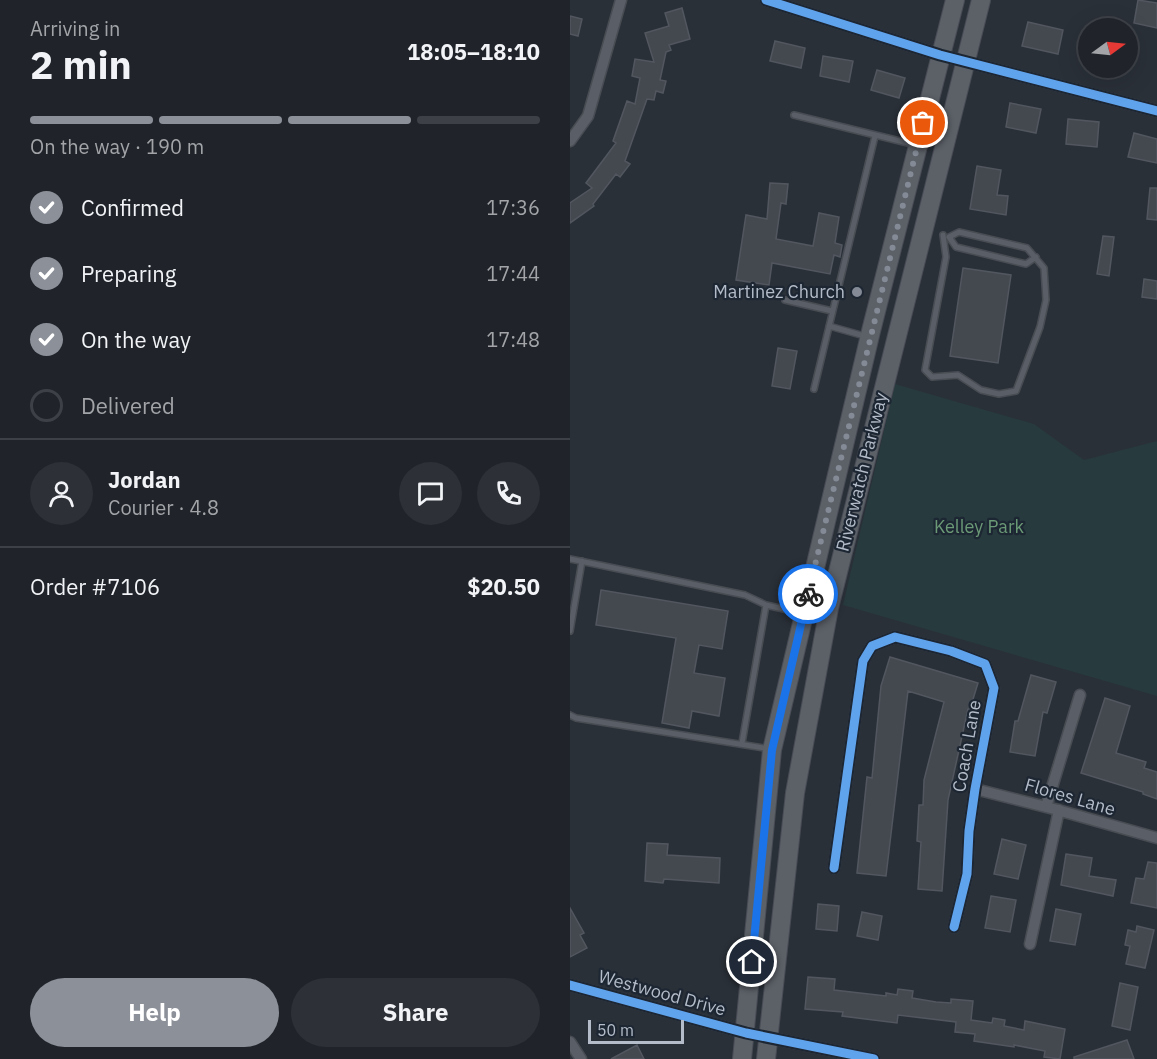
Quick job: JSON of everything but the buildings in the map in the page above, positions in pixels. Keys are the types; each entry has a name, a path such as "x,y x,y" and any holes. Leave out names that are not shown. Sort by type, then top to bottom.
{"main road":[{"name":"Riverwatch Parkway","path":"742,1059 772,750 869,338 955,0"},
{"name":"Riverwatch Parkway","path":"766,1059 795,793 829,608 936,234 965,61 981,0"}],"street":[{"path":"570,141 588,116 621,0"},
{"path":"765,0 940,55 1157,111"},
{"name":"Coach Lane","path":"834,868 863,662 872,646 894,637 951,651 985,664 994,688 975,789 969,831 967,874 954,927"},
{"path":"1046,807 1080,695"},
{"name":"Flores Lane","path":"975,789 1157,838"},
{"path":"1030,944 1059,810"},
{"name":"Westwood Drive","path":"570,985 746,1033 874,1059"},
{"path":"570,1042 581,1059"}],"lane":[{"path":"794,115 917,145"},
{"path":"814,389 875,136"},
{"path":"960,232 1027,248 1044,268 1046,300 1040,327 1016,391 999,394 981,390 958,375 932,377 925,370 946,257 936,234 960,232"},
{"path":"936,234 956,247 1026,264 1036,257"},
{"path":"785,300 832,311"},
{"path":"829,326 869,338"},
{"path":"570,559 745,595 766,605 803,614"},
{"path":"570,631 582,561"},
{"path":"742,743 766,605"},
{"path":"570,715 576,718 742,743 772,750"}],"green space":[{"name":"Kelley Park","path":"895,384 1034,424 1084,460 1157,441 1157,696 843,605"}],"cycle path":[{"path":"766,0 940,55 1157,111"},
{"path":"834,868 863,661 872,646 895,637 951,651 985,664 994,688 975,789 969,831 967,874 954,927"},
{"path":"570,985 746,1033 874,1059"}],"way so far":[{"path":"808,594 923,123"}],"place":[{"name":"Martinez Church","path":"857,292"}],"route":[{"path":"752,962 772,750 808,594"}]}
